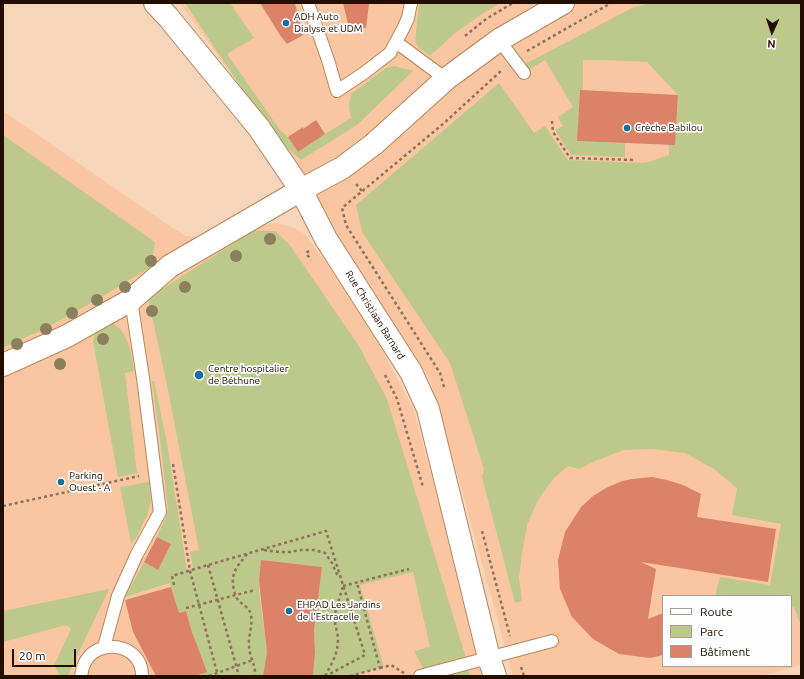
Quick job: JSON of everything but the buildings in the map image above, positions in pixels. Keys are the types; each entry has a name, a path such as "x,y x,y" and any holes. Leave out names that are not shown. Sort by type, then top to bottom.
{"street":[{"name":"Rue Christiaan Barnard","path":"155,3 260,128 301,190 326,239 411,372 428,409 492,667"},
{"path":"3,365 67,336 131,300 170,266 342,168 374,144 446,79 499,40 563,3"}],"lane":[{"path":"308,3 328,60 336,91 364,73 390,53 403,30 408,18 411,3"},
{"path":"499,40 524,73"},
{"path":"396,42 446,79"},
{"path":"104,647 118,596 137,554 160,512 143,378 131,300"},
{"path":"420,676 492,667 515,652 552,641"},
{"path":"81,676 83,666 95,651 104,647 114,646 133,654 139,663 142,676"}],"path":[{"path":"444,388 440,373 346,225 342,208 443,124 514,60 611,3"},
{"path":"552,121 553,132 570,158 634,160"},
{"path":"315,266 306,253 326,239"},
{"path":"384,374 397,398 423,489"},
{"path":"174,585 172,576 326,531 365,655 326,676"},
{"path":"482,531 515,652 524,676"},
{"path":"262,549 284,552 314,550 325,554 332,563 343,586 335,614 335,625 338,637 337,649 326,676"},
{"path":"248,554 234,572 233,583 239,601 246,607 250,615 251,625 249,648 253,660 255,676"},
{"path":"208,565 239,676"},
{"path":"343,586 409,569"},
{"path":"357,583 380,668"},
{"path":"186,608 255,590"},
{"path":"209,676 253,660"},
{"path":"350,676 391,665 410,676"}],"shaded area":[{"path":"180,3 801,3 801,665 762,676 513,676 430,380 338,238 296,163"},
{"name":"Centre hospitalier de Béthune","path":"3,111 186,236 200,237 277,223 292,227 305,234 331,270 377,341 413,408 485,676 3,676"}],"green space":[{"path":"185,3 230,3 254,38 227,54 280,130 288,137 298,152 351,118 349,107 351,94 386,68 395,66 413,71 357,125 301,160 272,134"},
{"path":"419,3 501,3 483,13 455,33 430,56 419,48 415,42"},
{"path":"651,3 801,3 801,626 794,607 792,608 792,595 715,595 720,577 770,585 781,524 732,515 737,488 714,469 685,453 653,449 624,450 579,469 568,466 554,478 538,500 527,525 519,578 522,601 515,603 482,477 484,469 450,363 362,232 356,205 499,83 534,133 545,126 568,160 645,163 669,155 669,144 675,145 678,95 647,62 583,60 583,90 580,91 577,141 625,143 625,157 571,155 555,130 563,126 558,117 573,107 545,60 529,70 525,64 634,7"},
{"path":"3,135 155,242 151,267 46,328 3,348"},
{"path":"253,231 275,231 289,244 359,346 387,399 466,658 424,669 414,651 430,647 413,572 360,585 384,667 351,676 313,676 315,653 314,630 322,567 261,560 259,591 267,651 270,652 266,656 263,676 202,676 194,638 186,611 179,613 170,583 125,597 144,562 158,569 171,544 157,537 168,509 152,381 154,381 167,443 187,570 193,568 190,552 199,550 166,380 148,298"},
{"path":"111,322 122,331 128,343 134,371 125,373 137,473 118,477 93,341 96,329"},
{"path":"149,482 151,502 147,515 136,538 131,543 120,487"},
{"path":"109,589 68,675 60,676 54,665 71,629 66,625 3,642 3,611"},
{"path":"468,669 470,676 443,676"}],"place":[{"name":"ADH Auto Dialyse et UDM","path":"286,23"},
{"name":"Crèche Babilou","path":"627,128"},
{"name":"Centre hospitalier de Béthune","path":"199,375"},
{"name":"Parking Ouest - A","path":"61,482"},
{"name":"EHPAD Les Jardins de l'Estracelle","path":"289,611"}]}
